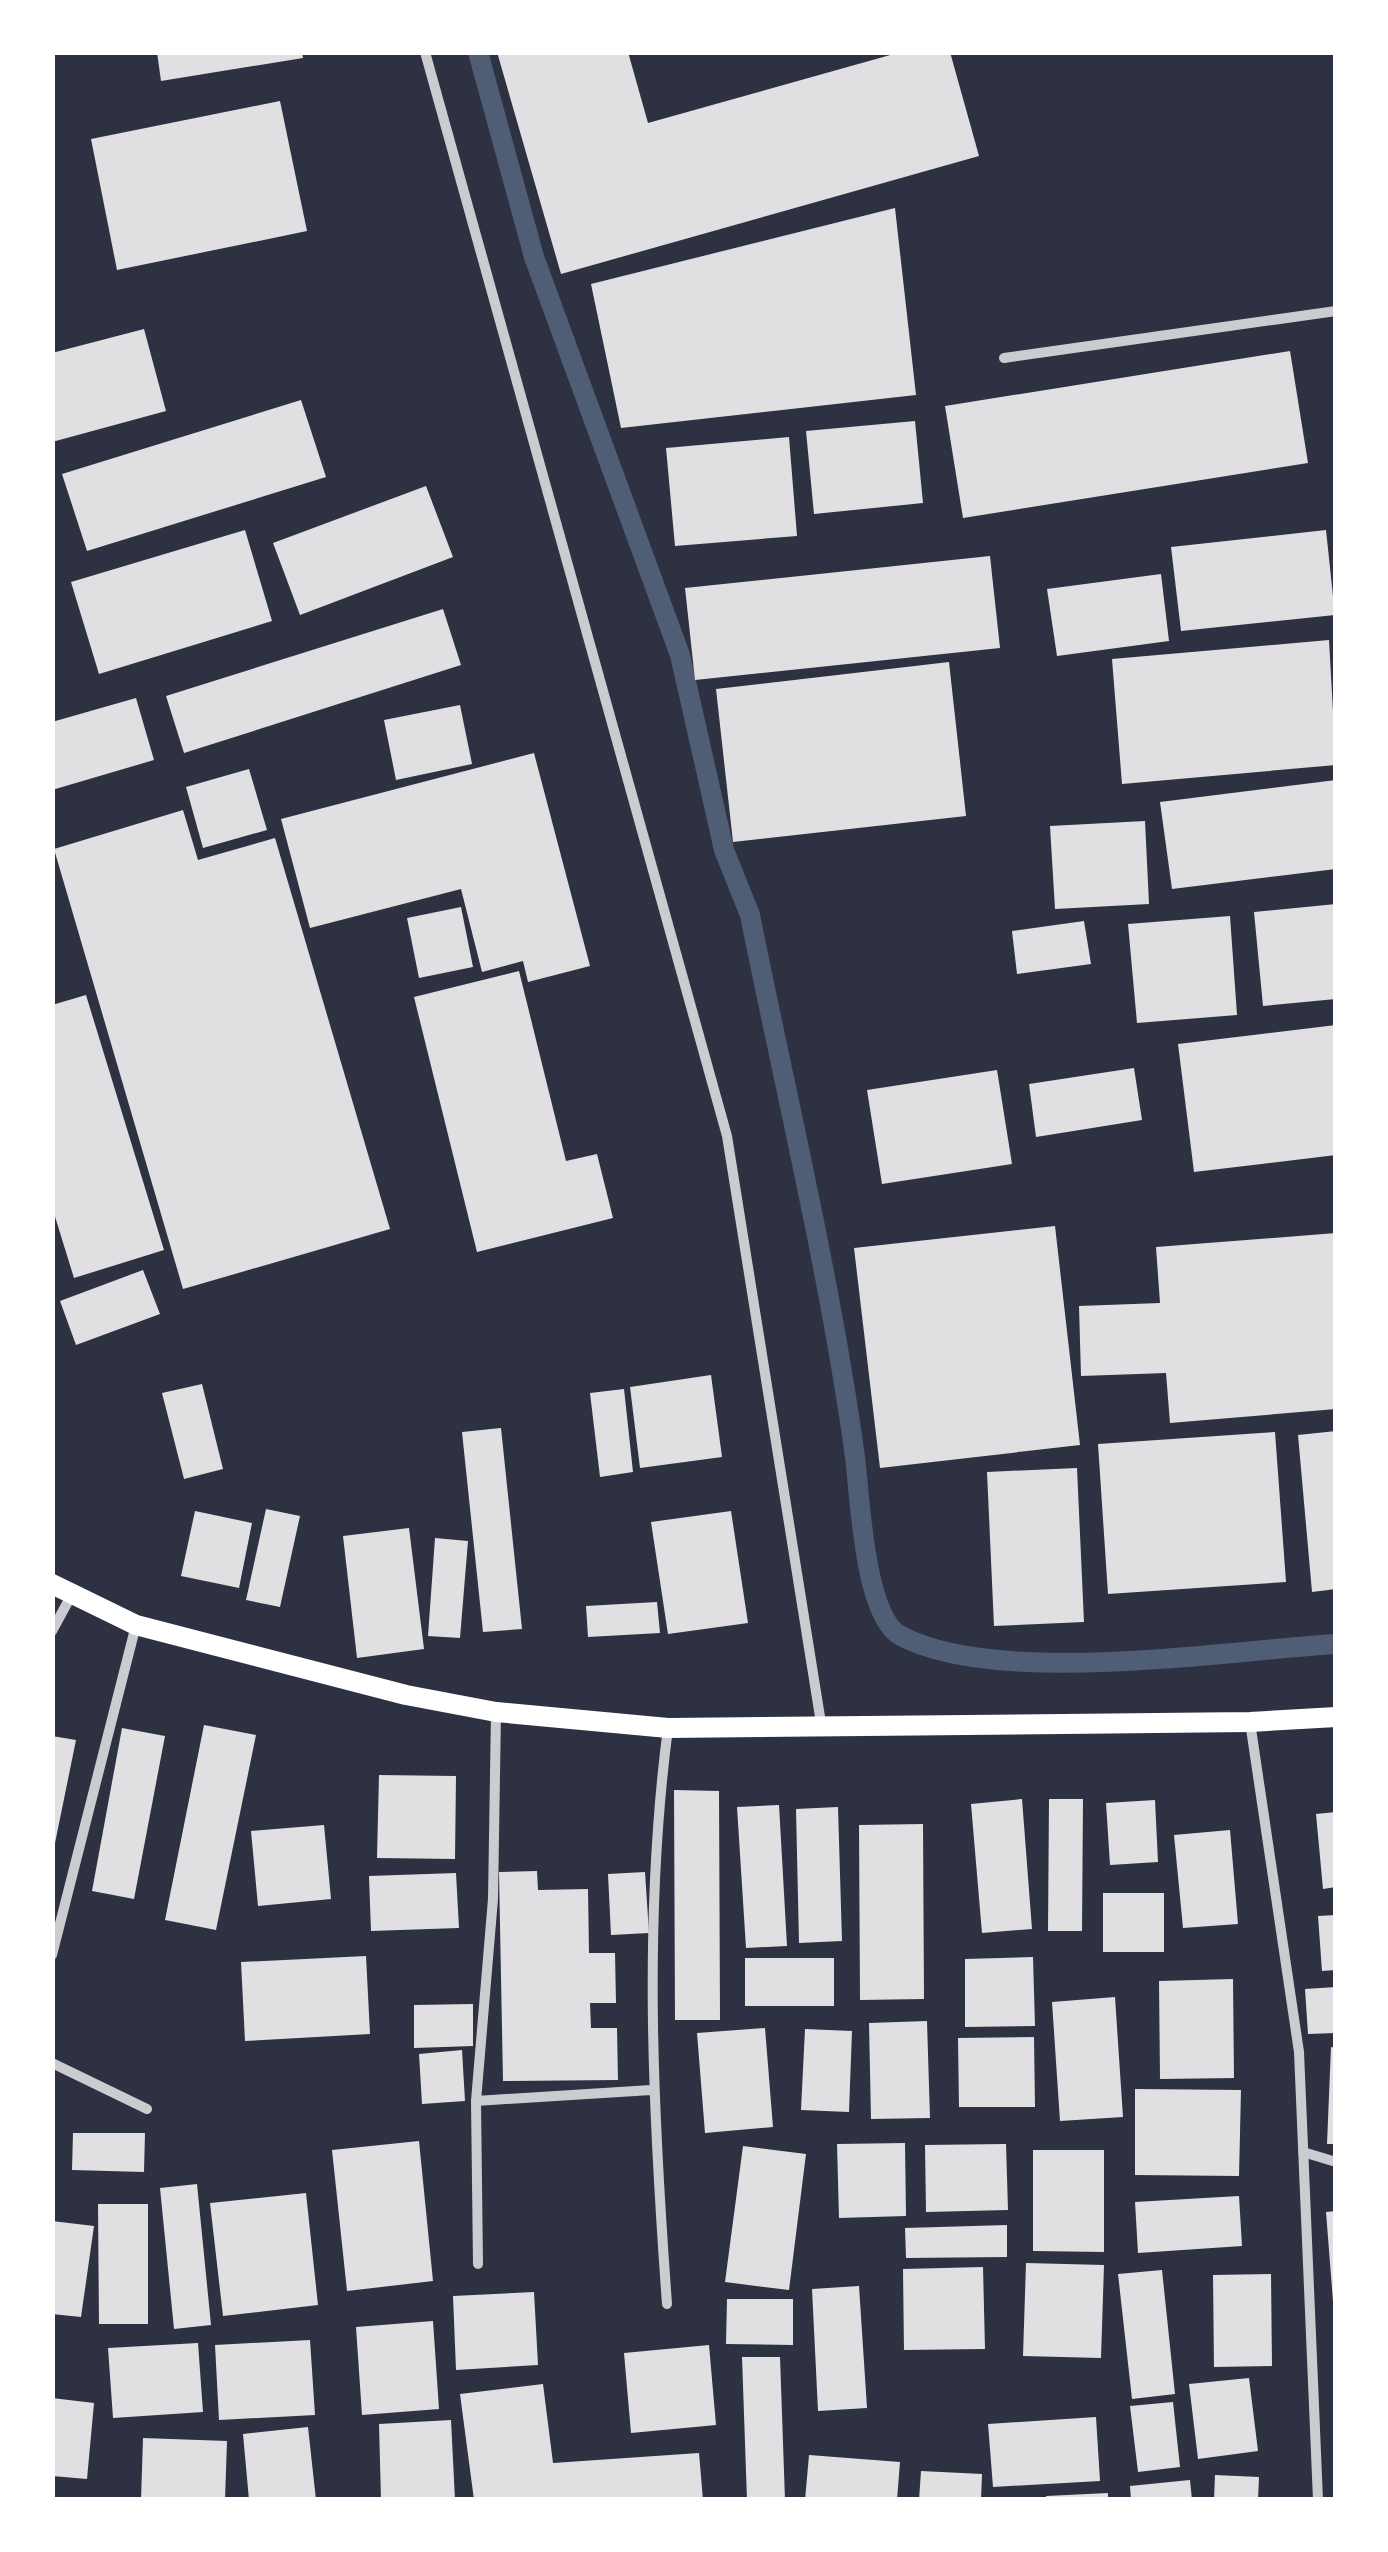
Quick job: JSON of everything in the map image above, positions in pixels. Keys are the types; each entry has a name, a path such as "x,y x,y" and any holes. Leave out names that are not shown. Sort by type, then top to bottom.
{"main road":[{"path":"52,1584 136,1626 406,1695 496,1712 668,1728 1250,1722 1336,1717"}],"street":[{"path":"425,52 727,1136 821,1724"},
{"path":"1004,358 1336,312"},
{"path":"52,1631 71,1596"},
{"path":"52,1956 136,1626"},
{"path":"478,2264 476,2101 493,1899 496,1712"},
{"path":"1250,1722 1299,2052 1318,2500"},
{"path":"667,2304 652,2090 661,1782 668,1728"},
{"path":"52,2063 147,2109"},
{"path":"476,2101 652,2090"},
{"path":"1303,2152 1336,2162"}],"building":[{"path":"157,52 302,52 303,58 161,81"},
{"path":"497,52 628,52 648,123 901,52 950,52 979,156 561,274"},
{"path":"280,101 307,231 117,270 91,139"},
{"path":"895,208 916,395 621,428 591,284"},
{"path":"144,329 166,411 52,442 52,353"},
{"path":"1290,351 1308,463 963,518 945,406"},
{"path":"301,400 326,477 87,551 62,474"},
{"path":"915,421 923,503 814,514 806,431"},
{"path":"789,437 797,536 675,546 666,448"},
{"path":"426,486 453,557 300,615 273,543"},
{"path":"245,530 272,621 99,674 71,582"},
{"path":"1326,530 1335,615 1181,631 1171,547"},
{"path":"990,556 1000,648 695,680 685,588"},
{"path":"1161,574 1169,641 1057,656 1047,589"},
{"path":"443,609 461,665 184,753 166,696"},
{"path":"1329,640 1336,765 1122,784 1112,659"},
{"path":"949,662 966,816 733,842 716,689"},
{"path":"136,698 154,760 52,790 52,722"},
{"path":"460,705 472,764 396,780 384,720"},
{"path":"534,753 590,966 528,982 523,961 482,972 461,889 310,928 281,819"},
{"path":"249,769 267,830 203,848 186,787"},
{"path":"1336,780 1336,869 1172,889 1160,802"},
{"path":"183,810 198,860 275,838 390,1229 183,1289 54,849"},
{"path":"1145,821 1149,904 1055,909 1050,826"},
{"path":"1336,904 1336,999 1263,1006 1254,912"},
{"path":"461,907 473,967 419,978 407,918"},
{"path":"1230,916 1237,1015 1137,1023 1128,924"},
{"path":"1084,921 1091,964 1017,974 1012,931"},
{"path":"519,971 566,1161 597,1154 613,1218 477,1252 414,997"},
{"path":"86,995 164,1250 74,1278 52,1207 52,1005"},
{"path":"1336,1025 1336,1155 1194,1172 1178,1044"},
{"path":"1134,1068 1142,1120 1036,1137 1029,1084"},
{"path":"997,1070 1012,1164 882,1184 867,1090"},
{"path":"1055,1226 1080,1445 880,1468 854,1248"},
{"path":"1336,1233 1336,1409 1170,1423 1166,1373 1081,1376 1079,1306 1160,1303 1156,1247"},
{"path":"143,1270 160,1314 76,1345 60,1301"},
{"path":"711,1375 722,1457 640,1468 630,1387"},
{"path":"202,1384 223,1469 184,1479 162,1393"},
{"path":"624,1389 633,1472 600,1477 590,1393"},
{"path":"501,1428 522,1629 483,1632 462,1432"},
{"path":"1336,1431 1336,1589 1312,1592 1298,1435"},
{"path":"1275,1432 1286,1582 1108,1594 1098,1444"},
{"path":"1077,1468 1084,1622 994,1626 987,1472"},
{"path":"266,1509 300,1516 280,1607 246,1600"},
{"path":"195,1511 252,1523 239,1588 181,1576"},
{"path":"731,1511 748,1623 668,1634 651,1522"},
{"path":"409,1528 424,1649 357,1658 343,1536"},
{"path":"435,1538 468,1541 460,1638 428,1636"},
{"path":"657,1602 660,1633 588,1637 586,1606"},
{"path":"204,1725 256,1735 216,1930 165,1920"},
{"path":"122,1728 165,1736 134,1899 92,1891"},
{"path":"52,1736 76,1740 54,1848 52,1848"},
{"path":"379,1775 456,1776 455,1859 377,1858"},
{"path":"674,1790 719,1791 720,2020 675,2020"},
{"path":"1022,1799 1032,1929 982,1933 971,1804"},
{"path":"1049,1799 1083,1799 1082,1931 1048,1931"},
{"path":"1155,1800 1158,1862 1110,1865 1106,1803"},
{"path":"779,1805 787,1946 746,1948 737,1807"},
{"path":"838,1807 842,1941 799,1943 796,1809"},
{"path":"1336,1812 1336,1887 1323,1889 1316,1814"},
{"path":"923,1824 924,1999 860,2000 859,1825"},
{"path":"324,1825 331,1899 258,1906 251,1831"},
{"path":"1230,1830 1238,1924 1183,1928 1174,1835"},
{"path":"537,1871 538,1890 588,1889 589,1953 615,1953 616,2003 590,2003 591,2028 617,2028 618,2080 503,2081 499,1872"},
{"path":"645,1872 649,1933 611,1935 608,1874"},
{"path":"456,1873 459,1928 371,1931 369,1876"},
{"path":"1103,1893 1164,1893 1164,1952 1103,1952"},
{"path":"1336,1915 1336,1970 1322,1971 1318,1916"},
{"path":"366,1956 370,2034 245,2041 241,1962"},
{"path":"1033,1957 1035,2026 965,2027 965,1959"},
{"path":"745,1958 834,1958 834,2006 745,2006"},
{"path":"1233,1979 1234,2078 1160,2079 1159,1981"},
{"path":"1336,1987 1336,2033 1308,2034 1305,1989"},
{"path":"1115,1997 1123,2117 1060,2121 1052,2002"},
{"path":"473,2004 473,2046 414,2048 414,2005"},
{"path":"927,2021 930,2118 871,2119 869,2023"},
{"path":"765,2028 773,2127 705,2133 697,2033"},
{"path":"805,2029 852,2031 849,2112 801,2110"},
{"path":"1034,2037 1035,2107 959,2107 958,2038"},
{"path":"1331,2047 1336,2048 1336,2144 1327,2144"},
{"path":"462,2050 465,2101 422,2104 419,2054"},
{"path":"1135,2089 1241,2090 1239,2176 1135,2175"},
{"path":"73,2133 145,2133 144,2172 72,2170"},
{"path":"419,2141 433,2281 347,2291 332,2150"},
{"path":"905,2143 906,2216 839,2218 837,2144"},
{"path":"1006,2144 1008,2210 926,2212 925,2145"},
{"path":"743,2146 806,2154 789,2290 725,2282"},
{"path":"1033,2150 1104,2150 1104,2252 1033,2251"},
{"path":"197,2184 211,2325 174,2329 160,2188"},
{"path":"306,2193 318,2305 223,2316 210,2203"},
{"path":"1239,2196 1242,2246 1138,2253 1135,2202"},
{"path":"98,2204 148,2204 148,2324 99,2324"},
{"path":"1336,2211 1336,2300 1333,2301 1326,2212"},
{"path":"52,2221 94,2226 81,2317 52,2314"},
{"path":"1007,2225 1007,2257 906,2258 905,2228"},
{"path":"1026,2263 1104,2265 1101,2358 1023,2356"},
{"path":"983,2267 985,2349 904,2350 903,2269"},
{"path":"1162,2270 1175,2394 1132,2399 1118,2274"},
{"path":"1271,2274 1272,2366 1214,2367 1213,2275"},
{"path":"859,2286 867,2408 818,2411 812,2289"},
{"path":"534,2292 538,2365 456,2370 453,2296"},
{"path":"727,2299 793,2299 793,2345 726,2344"},
{"path":"433,2321 439,2409 362,2415 356,2327"},
{"path":"310,2340 315,2415 219,2420 215,2345"},
{"path":"198,2343 203,2412 113,2418 108,2348"},
{"path":"709,2345 716,2425 631,2433 624,2353"},
{"path":"742,2357 780,2357 785,2500 747,2500"},
{"path":"1249,2378 1258,2451 1198,2459 1189,2384"},
{"path":"543,2384 553,2463 699,2453 703,2500 474,2500 460,2394"},
{"path":"52,2398 94,2403 87,2479 52,2476"},
{"path":"1173,2402 1180,2467 1138,2472 1130,2406"},
{"path":"1096,2417 1100,2481 993,2487 988,2424"},
{"path":"451,2420 455,2500 381,2500 379,2424"},
{"path":"308,2427 316,2500 249,2500 243,2434"},
{"path":"143,2438 227,2441 225,2500 141,2500"},
{"path":"809,2455 900,2462 897,2500 805,2500"},
{"path":"921,2471 982,2474 981,2500 919,2500"},
{"path":"1215,2475 1259,2477 1258,2500 1214,2500"},
{"path":"1190,2480 1192,2500 1131,2500 1130,2486"},
{"path":"1108,2493 1108,2500 1046,2500 1046,2496"}],"waterway":[{"path":"478,52 534,257 680,655 724,850 750,915 833,1321 866,1554 879,1606 901,1636 943,1651 994,1660 1113,1662 1336,1644"}]}
